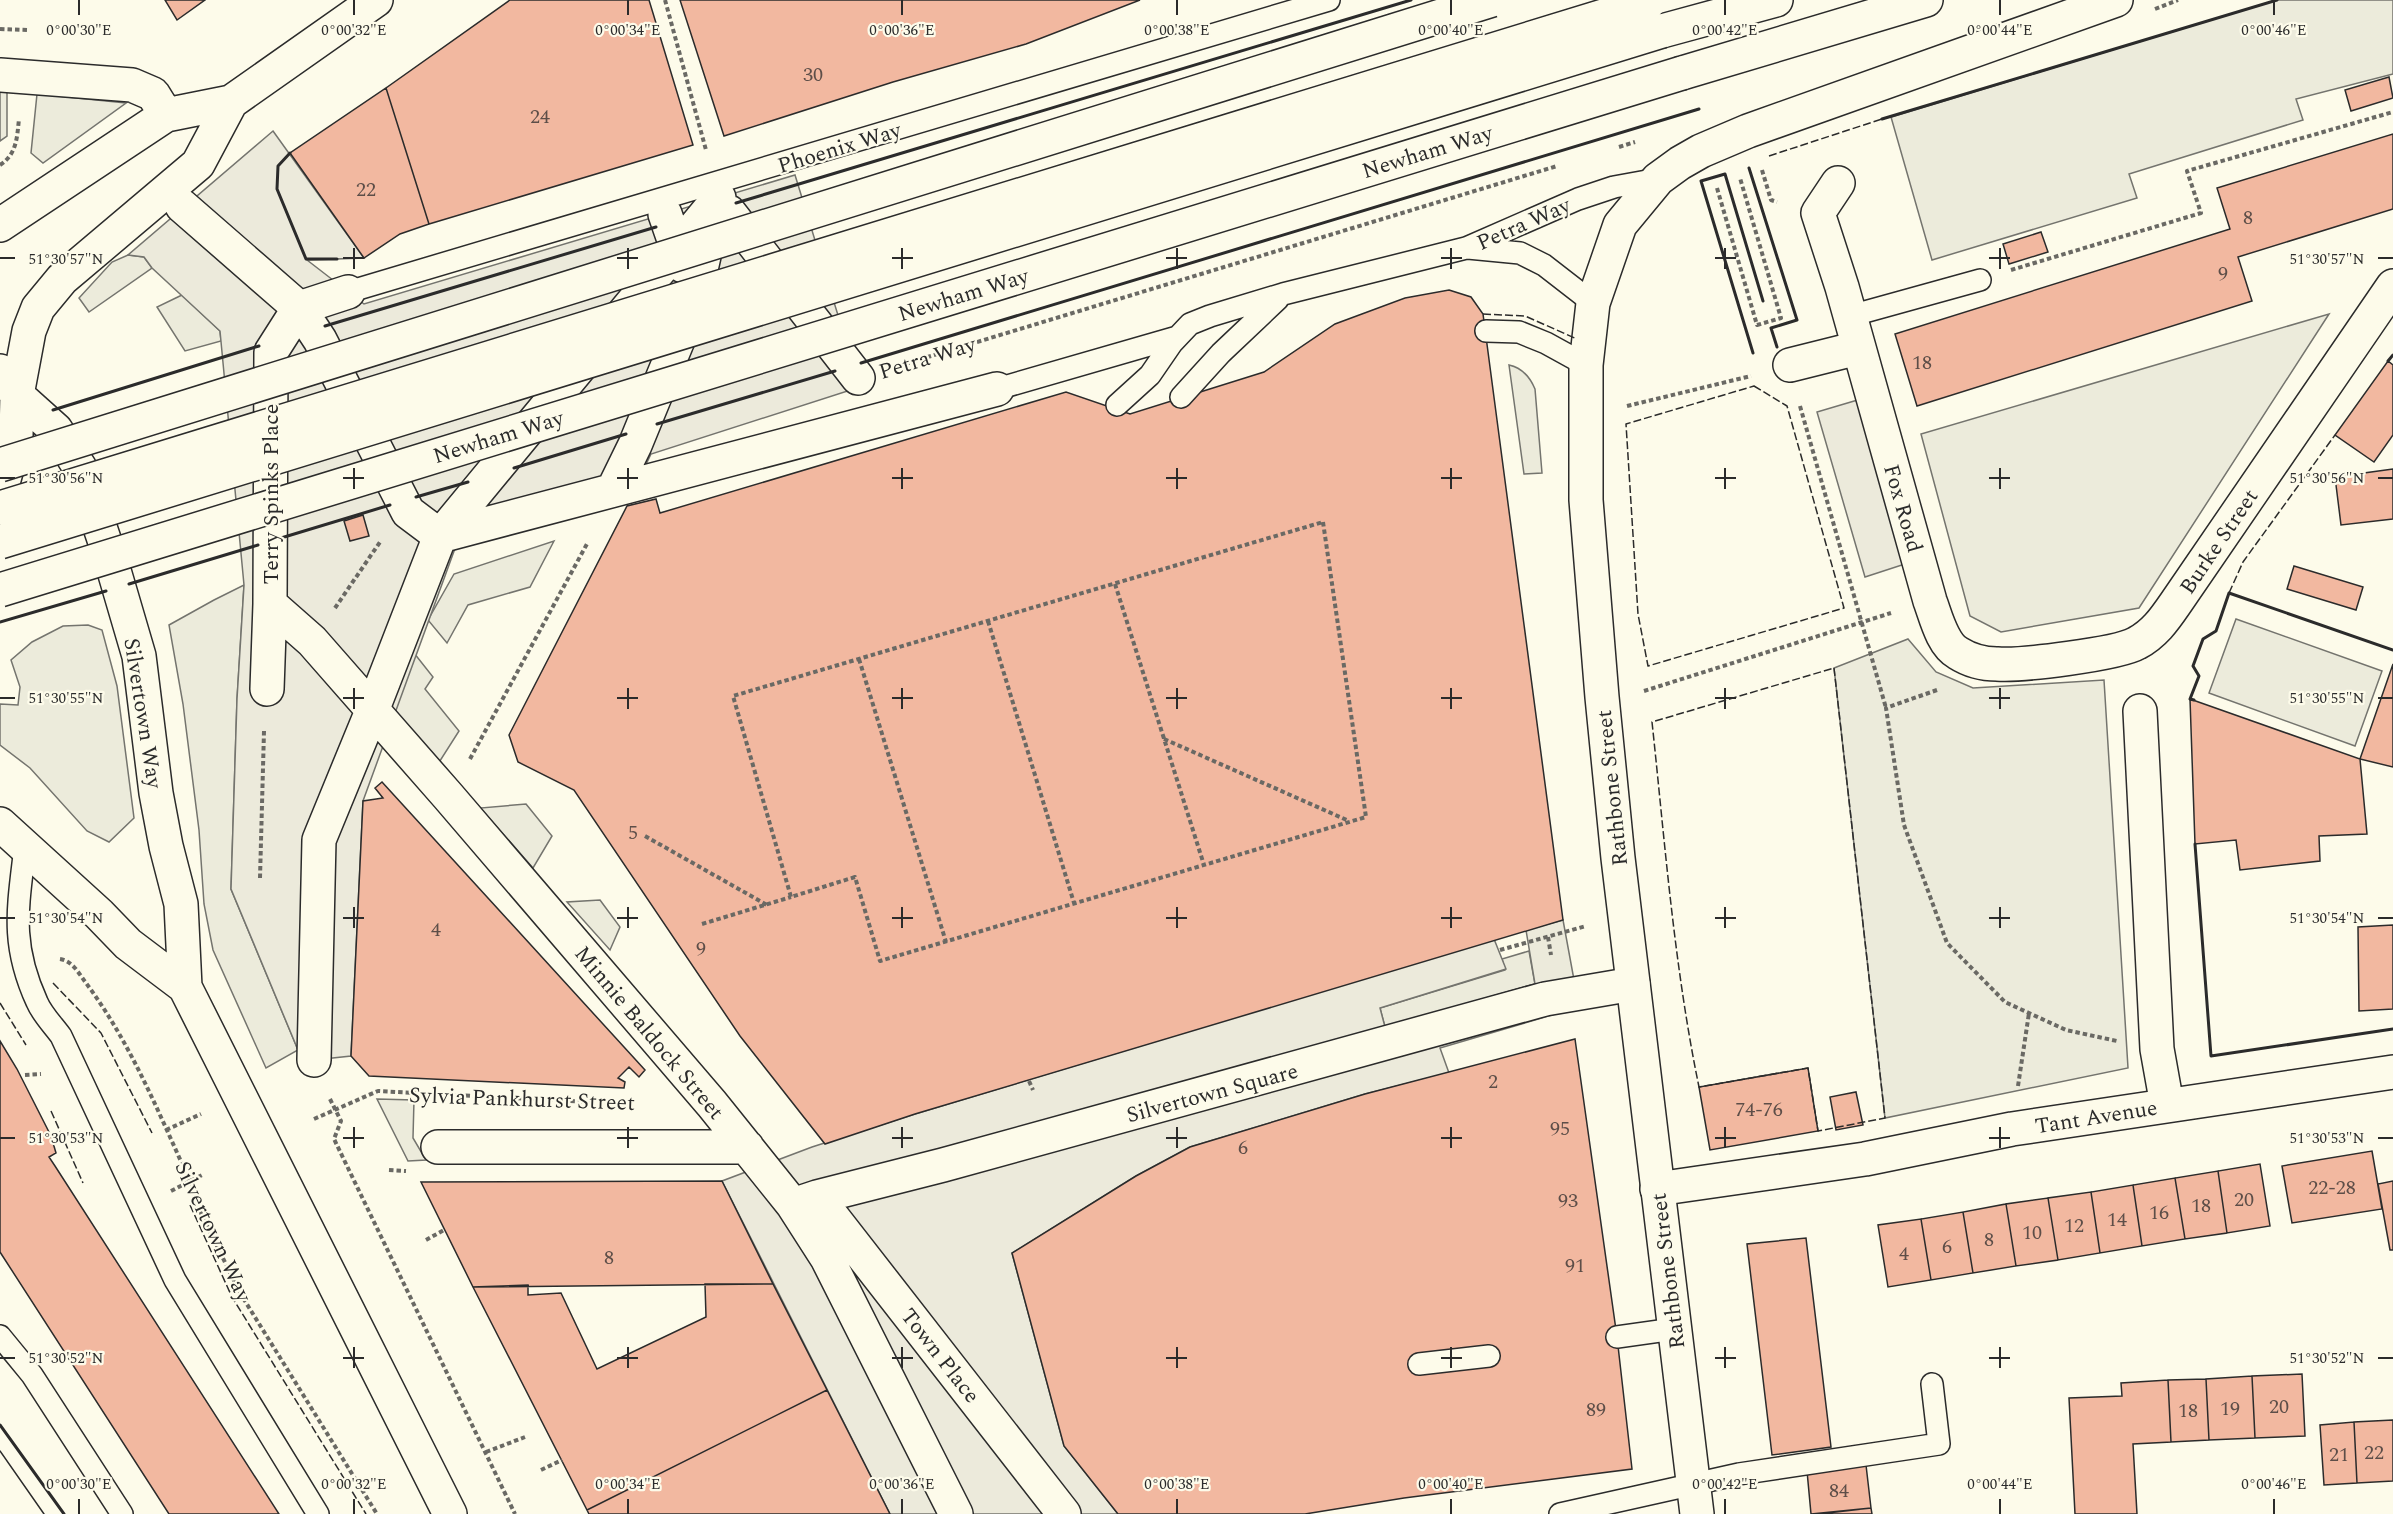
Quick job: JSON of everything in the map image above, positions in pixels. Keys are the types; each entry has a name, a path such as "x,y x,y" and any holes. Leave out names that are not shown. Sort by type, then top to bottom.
{"main road":[{"path":"0,225 166,115 231,102 376,0"},
{"path":"0,465 1492,0"},
{"name":"Newham Way","path":"0,542 1662,31 1776,0"},
{"name":"Newham Way","path":"0,590 1926,0"},
{"name":"Rathbone Street","path":"1696,1499 1633,984 1603,709 1586,500 1586,365 1593,303 1620,225 1658,179 1680,163 1701,151 1748,131 2116,0"},
{"path":"0,508 1652,1"},
{"path":"0,75 132,85 153,94 166,115"},
{"path":"0,494 16,435 6,388 38,308 62,279 176,196 198,164 231,102"},
{"path":"1818,213 1838,183"},
{"path":"176,196 299,308 320,340 408,512 440,536"},
{"path":"314,1060 319,840 440,536 719,198"},
{"path":"613,490 635,445 694,301 707,238 719,198"},
{"path":"719,198 858,378"},
{"path":"663,207 694,301"},
{"name":"Fox Road","path":"1818,213 1850,316 1930,601 1944,638 1955,652 1974,661 1998,665 2105,652"},
{"name":"Burke Street","path":"2105,652 2135,645 2153,633 2393,286"},
{"path":"299,308 348,292"},
{"name":"Terry Spinks Place","path":"267,689 270,604 271,352 299,308"},
{"path":"1781,368 1858,348"},
{"name":"Silvertown Way","path":"6,388 56,430 80,468 110,557 139,656 156,793 166,846 181,904 185,987 450,1514"},
{"path":"440,536 997,389"},
{"name":"Minnie Baldock Street","path":"270,604 312,641 448,796 747,1147 805,1201 827,1258 956,1514"},
{"path":"2140,711 2157,1049 2167,1105"},
{"name":"Silvertown Way","path":"0,824 99,914 128,944 185,987"},
{"name":"Silvertown Square","path":"805,1201 1545,999 1633,984"},
{"name":"Tant Avenue","path":"1658,1189 1865,1159 2012,1129 2393,1072"},
{"name":"Sylvia Pankhurst Street","path":"438,1147 747,1147"},
{"name":"Town Place","path":"805,1201 1064,1514"}],"lane":[{"name":"Phoenix Way","path":"348,292 663,207 1329,0"},
{"name":"Petra Way","path":"1177,337 1190,324 1209,316 1283,294 1466,248 1578,199 1614,187 1658,179"},
{"path":"1466,248 1520,253 1544,265 1593,303"},
{"path":"1850,316 1980,280"},
{"path":"1181,397 1243,330 1283,294"},
{"path":"1486,331 1519,332 1546,343 1586,365"},
{"path":"997,389 1177,337"},
{"path":"1117,405 1150,375 1177,337"},
{"path":"25,848 17,924 20,954 38,1003 61,1036 175,1280 318,1514"},
{"path":"1617,1337 1674,1329"},
{"path":"0,1336 32,1376 122,1514"},
{"path":"1419,1364 1489,1356"},
{"path":"1560,1514 1696,1499 1739,1474 1939,1444 1932,1384"}],"path":[{"path":"664,0 706,153"},
{"path":"0,28 27,30"},
{"path":"0,165 8,160 17,142 20,112"},
{"path":"1980,280 2201,213 2187,171 2393,112"},
{"path":"1761,167 1771,200 1818,213"},
{"path":"1715,182 1757,325 1781,318 1740,180"},
{"name":"Petra Way","path":"858,378 1446,201"},
{"path":"1623,407 1781,368 1799,403 1886,708 1904,825 1947,943 2005,1002 2066,1030 2157,1049"},
{"path":"312,641 396,520 408,512"},
{"path":"702,924 767,905 855,877 880,961 1366,817 1323,522 733,696 791,897"},
{"path":"448,796 489,726 587,543"},
{"path":"1115,584 1204,865"},
{"path":"988,621 1074,903"},
{"path":"1638,693 1862,621"},
{"path":"859,659 946,942"},
{"path":"1886,708 1957,683 1974,661"},
{"path":"260,878 261,801 267,689"},
{"path":"1164,739 1350,821"},
{"path":"645,836 767,905"},
{"path":"1500,950 1587,926"},
{"name":"Silvertown Way","path":"57,958 70,962 107,1012 126,1044 194,1190 195,1201 240,1293 377,1514"},
{"path":"2012,1129 2029,1013"},
{"path":"1029,1081 1033,1090"},
{"name":"Sylvia Pankhurst Street","path":"314,1119 378,1091 595,1102"},
{"path":"334,1109 341,1121 334,1139 515,1514"},
{"path":"166,1130 181,1124"},
{"path":"170,1191 204,1174"},
{"path":"426,1240 444,1230"},
{"path":"486,1452 525,1437"},
{"path":"541,1470 562,1460"}],"shaded area":[{"path":"2277,0 2393,0 2393,74 2296,99 2303,120 2129,174 2137,198 1932,260 1891,117"},
{"path":"0,90 7,90 7,136 0,141"},
{"path":"37,94 126,103 43,163 31,153"},
{"path":"273,131 364,258 307,260 364,304 795,175 860,387 651,454 630,498 457,543 363,801 351,1056 314,1060 298,1050 231,889 237,699 244,585 220,331 152,268 144,257 128,255"},
{"path":"128,255 144,257 152,268 89,312 79,298 112,262"},
{"path":"182,295 220,331 221,341 185,351 157,307"},
{"path":"2329,314 2139,608 2001,632 1970,616 1921,434"},
{"path":"1509,365 1525,374 1535,389 1542,473 1524,474"},
{"path":"1861,399 1908,563 1865,577 1817,412"},
{"path":"554,541 530,587 468,605 447,643 428,620 454,574"},
{"path":"244,585 237,699 231,889 298,1050 266,1068 213,950 204,904 199,830 183,704 169,625"},
{"path":"2236,619 2382,671 2355,746 2209,693"},
{"path":"88,625 102,630 117,686 134,818 109,842 87,831 30,768 0,745 0,704 18,705 20,687 11,660 32,642 63,626"},
{"path":"1908,639 1936,672 1973,688 2104,680 2128,1068 1885,1118 1834,668"},
{"path":"414,653 433,677 425,689 459,731 438,764 382,703"},
{"path":"526,804 552,836 533,868 480,808"},
{"path":"600,900 620,927 610,950 567,902"},
{"path":"1563,920 1579,1007 1440,1048 1449,1073 1365,1094 1190,1147 1136,1176 1012,1253 1064,1446 1118,1514 890,1514 722,1181 812,1147 915,1114 1494,939 1506,969 1380,1008 1385,1027 1535,984 1526,930"},
{"path":"1529,951 1535,984 1385,1027 1380,1008 1505,970 1502,959"},
{"path":"377,1099 414,1100 413,1138 426,1160 408,1161"}],"building":[{"path":"165,0 205,0 177,20"},
{"path":"510,0 649,0 693,145 429,224 386,88"},
{"path":"680,0 1140,0 1026,44 893,82 724,136"},
{"path":"2389,77 2393,98 2351,111 2345,90"},
{"path":"386,88 429,224 400,234 364,258 290,153"},
{"path":"2393,134 2393,209 2238,257 2252,301 1917,406 1895,334 2230,229 2217,188"},
{"path":"2041,232 2048,252 2009,264 2003,244"},
{"path":"1449,290 1471,297 1483,314 1563,920 915,1114 825,1144 740,1036 574,790 518,762 509,735 627,506 656,499 660,513 1066,392 1130,414 1264,372 1335,324 1405,298"},
{"path":"2388,361 2393,365 2393,435 2374,462 2335,435"},
{"path":"2393,469 2393,519 2341,525 2335,477"},
{"path":"363,515 369,536 350,541 344,521"},
{"path":"2294,566 2363,587 2356,610 2287,589"},
{"path":"2393,664 2393,767 2360,759"},
{"path":"2190,699 2360,759 2367,834 2319,836 2320,861 2240,870 2236,840 2195,844"},
{"path":"382,782 645,1070 639,1077 629,1067 618,1078 625,1082 624,1088 369,1076 351,1056 363,801 383,798 375,788"},
{"path":"2393,925 2393,1009 2359,1011 2358,927"},
{"path":"1575,1039 1617,1337 1632,1469 1404,1498 1305,1514 1118,1514 1064,1446 1012,1253 1136,1176 1190,1147 1365,1094"},
{"path":"0,1041 51,1136 56,1153 49,1157 279,1514 169,1514 0,1252"},
{"path":"1808,1068 1818,1131 1710,1150 1699,1087"},
{"path":"1856,1092 1863,1125 1836,1130 1830,1097"},
{"path":"2372,1151 2382,1209 2292,1223 2282,1166"},
{"path":"2260,1164 2270,1226 2227,1233 2218,1171"},
{"path":"2218,1171 2227,1233 2185,1239 2175,1178"},
{"path":"2175,1178 2185,1239 2142,1246 2133,1185"},
{"path":"722,1181 773,1284 473,1287 421,1182"},
{"path":"2393,1181 2393,1250 2390,1250 2378,1184"},
{"path":"2133,1185 2142,1246 2100,1253 2091,1192"},
{"path":"2091,1192 2100,1253 2058,1260 2048,1198"},
{"path":"2048,1198 2058,1260 2016,1266 2006,1204"},
{"path":"2006,1204 2016,1266 1973,1273 1963,1212"},
{"path":"1963,1212 1973,1273 1931,1280 1921,1219"},
{"path":"1921,1219 1931,1280 1888,1287 1878,1225"},
{"path":"1806,1238 1831,1447 1772,1455 1747,1244"},
{"path":"705,1284 773,1284 827,1390 587,1510 473,1287 528,1285 528,1295 561,1293 597,1369 706,1317"},
{"path":"2302,1374 2305,1436 2255,1438 2252,1376"},
{"path":"2252,1376 2255,1438 2209,1440 2206,1379"},
{"path":"2206,1379 2209,1440 2171,1442 2168,1380"},
{"path":"2168,1380 2171,1442 2133,1444 2137,1514 2075,1514 2069,1398 2122,1396 2121,1383"},
{"path":"827,1390 890,1514 589,1514 587,1510"},
{"path":"2393,1420 2393,1481 2357,1483 2354,1422"},
{"path":"2354,1422 2357,1483 2324,1485 2320,1425"},
{"path":"1866,1465 1871,1508 1811,1514 1807,1471"},
{"path":"1871,1508 1872,1514 1819,1514"}],"tram line":[{"path":"0,1451 44,1514"}],"fence":[{"path":"1769,156 1882,119"},
{"path":"1483,314 1525,316 1577,339"},
{"path":"1754,386 1787,406 1844,608 1648,666 1638,614 1626,424 1754,386"},
{"path":"2229,593 2243,562 2335,435"},
{"path":"1834,668 1885,1118 1818,1131 1808,1068 1699,1087 1677,950 1652,722 1834,668"},
{"path":"53,983 101,1033 152,1133"},
{"path":"0,1003 26,1045"},
{"path":"51,1111 83,1183"},
{"path":"190,1205 232,1297 366,1514"}],"wall":[{"path":"736,203 1411,0"},
{"path":"1882,119 2277,0"},
{"path":"861,363 1699,109"},
{"path":"290,153 278,166 277,189 306,259 337,259"},
{"path":"1749,168 1797,320 1771,328 1777,347"},
{"path":"1753,353 1701,181 1725,174 1763,301"},
{"path":"325,326 656,227"},
{"path":"53,410 259,346"},
{"path":"2388,361 2393,355"},
{"path":"657,424 835,371"},
{"path":"514,468 626,434"},
{"path":"416,497 468,482"},
{"path":"281,538 390,505"},
{"path":"129,584 258,545"},
{"path":"0,622 106,591"},
{"path":"2194,700 2190,699 2199,676 2193,666 2203,639 2216,631 2229,593 2393,650"},
{"path":"2195,844 2211,1056 2393,1029"},
{"path":"0,1425 64,1514"}]}
